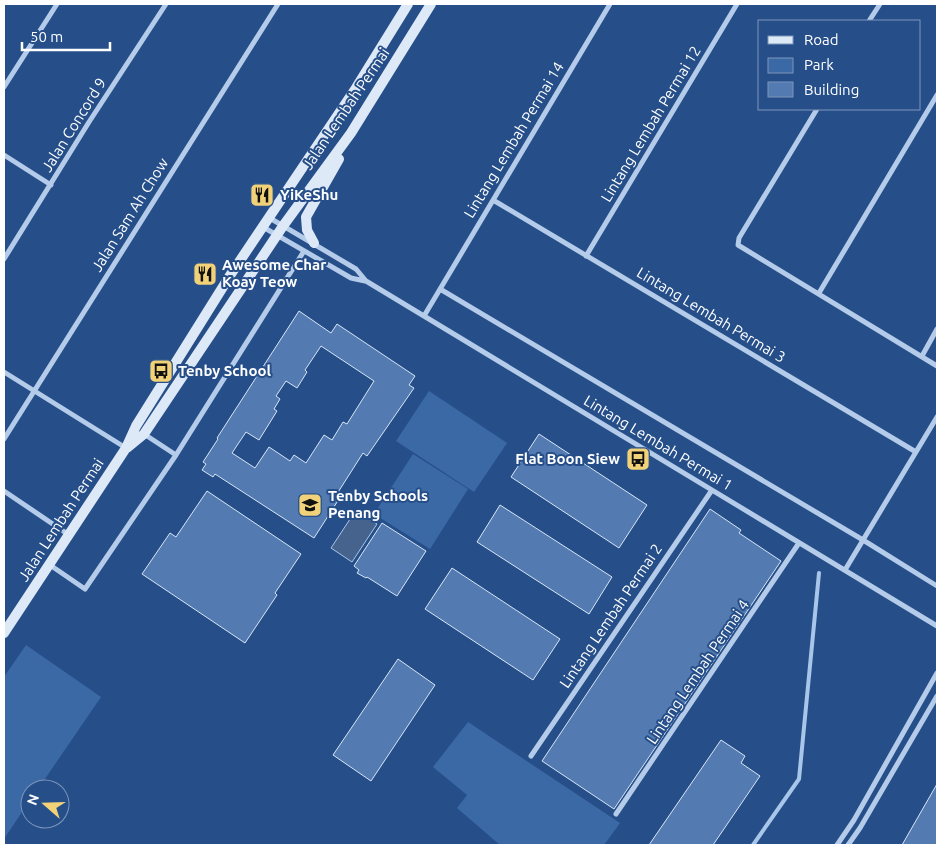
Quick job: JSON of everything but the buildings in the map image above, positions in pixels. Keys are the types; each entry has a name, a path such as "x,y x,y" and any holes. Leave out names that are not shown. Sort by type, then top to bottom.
{"main road":[{"name":"Jalan Lembah Permai","path":"4,633 70,536 126,448 136,426 231,274 356,88 408,4"},
{"name":"Jalan Lembah Permai","path":"126,448 144,434 283,226 351,133 431,4"},
{"path":"314,243 307,230 306,217 334,168 351,133"}],"street":[{"path":"4,87 57,4"},
{"name":"Jalan Concord 9","path":"4,259 166,4"},
{"name":"Jalan Sam Ah Chow","path":"4,439 278,4"},
{"name":"Lintang Lembah Permai 14","path":"424,316 610,4"},
{"name":"Lintang Lembah Permai 12","path":"586,256 737,4"},
{"path":"870,20 880,4"},
{"path":"819,293 937,95"},
{"path":"815,110 739,238 738,245 937,366"},
{"path":"4,155 51,185"},
{"name":"Lintang Lembah Permai 3","path":"493,200 916,452"},
{"name":"Lintang Lembah Permai 1","path":"268,218 356,269 366,281 937,626"},
{"name":"Lintang Lembah Permai 1","path":"262,227 351,278 366,281"},
{"path":"50,565 85,590 176,455 304,251"},
{"name":"Lintang Lembah Permai 1","path":"440,289 863,540 937,586"},
{"path":"922,356 937,329"},
{"path":"4,372 126,448"},
{"path":"845,570 937,417"},
{"path":"144,434 176,455"},
{"name":"Lintang Lembah Permai 2","path":"531,756 712,490"},
{"path":"4,491 70,536"},
{"name":"Lintang Lembah Permai 4","path":"616,814 799,543"},
{"path":"837,845 854,820 937,673"},
{"path":"848,845 860,828 937,696"}],"green space":[{"path":"429,391 507,443 474,492 396,441"},
{"path":"413,454 468,489 430,549 374,514"},
{"path":"26,645 101,697 45,779 20,779 20,815 4,839 4,677"},
{"path":"468,722 620,823 604,845 500,845 457,808 467,795 433,767"}],"shaded area":[{"path":"356,510 377,524 352,562 331,548"}],"waterway":[{"path":"753,845 799,779 819,573"}],"place":[{"name":"YiKeShu","path":"262,195"},
{"name":"Awesome Char Koay Teow","path":"205,274"},
{"name":"Tenby School","path":"161,371"},
{"name":"Flat Boon Siew","path":"638,459"},
{"name":"Tenby Schools Penang","path":"310,505"}]}
